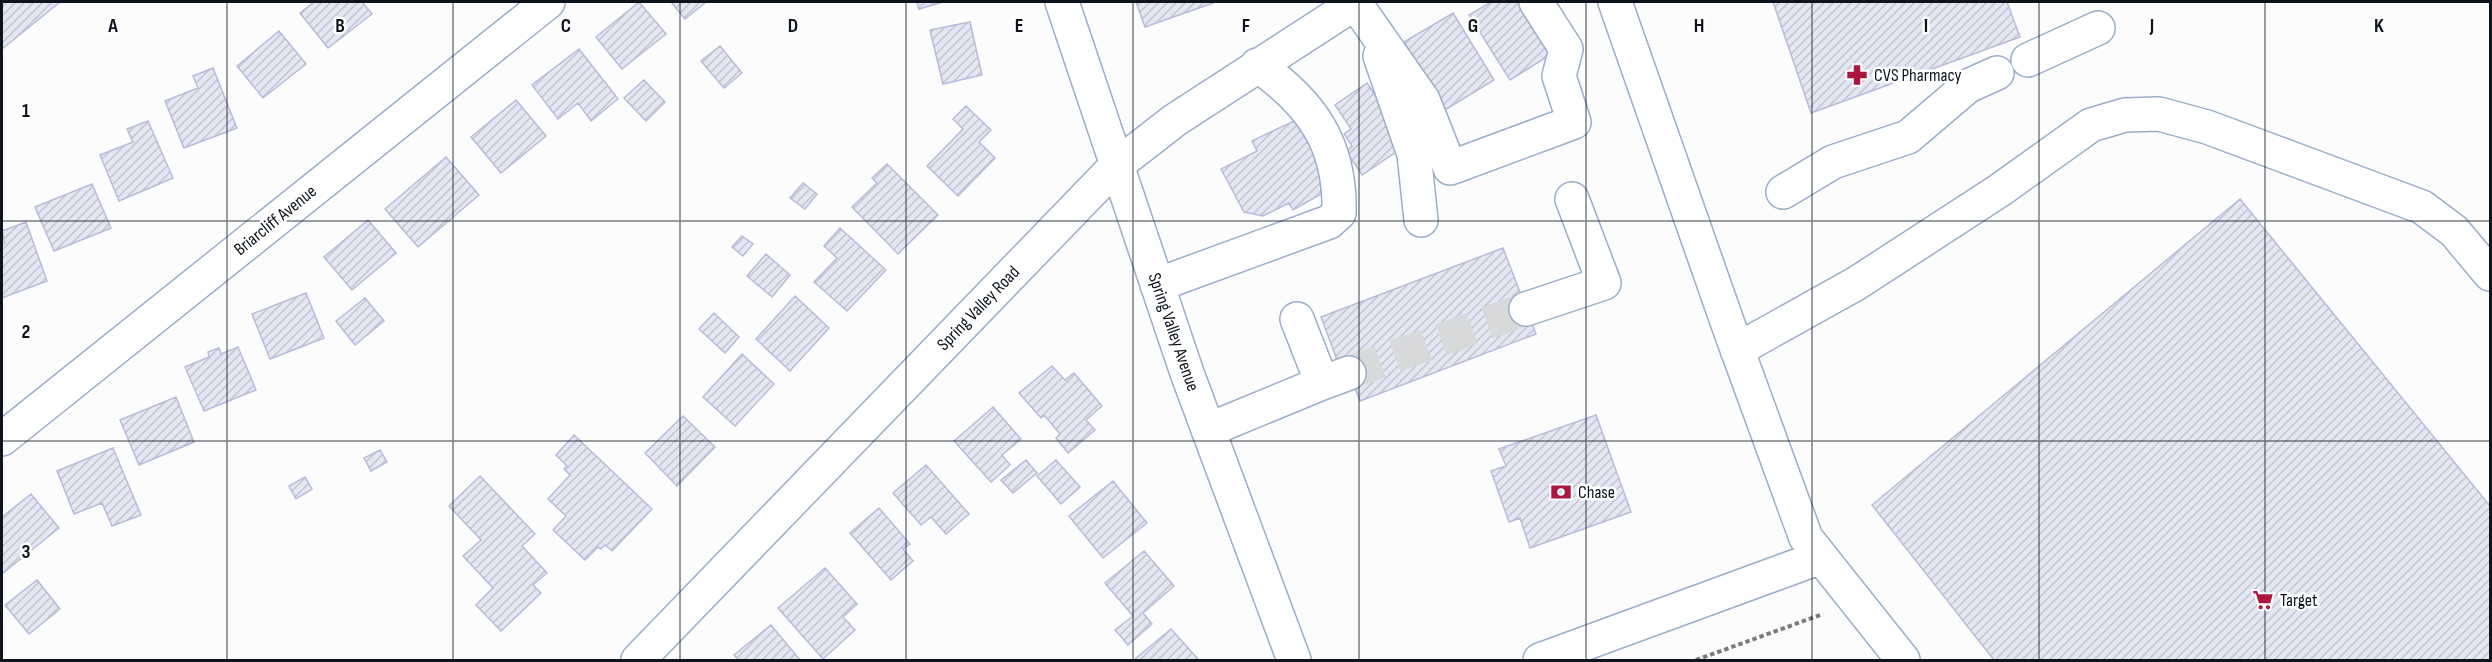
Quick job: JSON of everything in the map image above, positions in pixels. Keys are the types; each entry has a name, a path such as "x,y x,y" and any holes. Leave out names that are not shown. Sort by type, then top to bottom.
{"street":[{"name":"Briarcliff Avenue","path":"2,439 548,2"},
{"name":"Spring Valley Avenue","path":"1062,2 1208,430 1294,660"},
{"path":"1361,11 1424,100 1450,168 1574,122 1559,76 1566,49 1536,2"},
{"path":"1615,2 1737,350 1806,538 1903,660"},
{"name":"Spring Valley Road","path":"638,660 1117,165 1175,120 1257,65 1361,11"},
{"path":"1361,11 1414,153 1421,220"},
{"path":"2028,60 2098,28"},
{"path":"1157,285 1329,222 1339,213 1335,159 1320,128 1284,84 1257,65"},
{"path":"1783,192 1833,162 1908,137 1968,86 1998,73"},
{"path":"1737,350 1857,283 2000,190 2091,125 2125,115 2158,114 2207,127 2422,207 2454,231 2489,269"},
{"path":"1526,309 1604,283 1572,199"},
{"path":"1208,430 1335,378 1297,319"},
{"path":"1540,660 1821,557"}],"path":[{"path":"1696,660 1821,614 1831,614"}],"building":[{"path":"2,2 60,2 2,49"},
{"path":"314,2 362,2 372,14 328,48 300,13"},
{"path":"639,2 666,34 622,69 596,37"},
{"path":"671,2 706,2 685,19"},
{"path":"917,2 943,2 919,9"},
{"path":"1136,2 1216,2 1145,27"},
{"path":"1491,2 1518,2 1550,55 1510,80 1469,15"},
{"name":"CVS Pharmacy","path":"1773,2 2007,2 2020,37 1811,113"},
{"path":"1453,13 1494,80 1445,110 1404,42"},
{"path":"970,22 982,75 943,84 930,30"},
{"path":"279,31 306,64 263,98 237,66"},
{"path":"720,46 742,73 724,88 701,61"},
{"path":"579,49 618,99 591,121 578,103 558,119 532,85"},
{"path":"213,68 237,128 184,148 165,101 198,88 193,76"},
{"path":"644,80 665,102 646,121 624,98"},
{"path":"1367,83 1408,144 1362,175 1346,151 1352,146 1344,134 1351,129 1335,105"},
{"path":"516,100 546,136 501,173 471,137"},
{"path":"966,106 991,130 979,142 995,158 958,196 927,166 963,129 953,119"},
{"path":"1298,119 1320,162 1321,194 1293,210 1289,203 1263,216 1244,212 1221,169 1257,151 1252,141"},
{"path":"148,121 173,178 119,201 100,155 133,142 127,129"},
{"path":"446,157 479,195 418,247 385,209"},
{"path":"887,164 938,215 898,254 852,207 877,183 872,178"},
{"path":"803,183 817,194 805,209 790,198"},
{"path":"92,184 111,228 54,251 35,207"},
{"path":"2240,199 2490,506 2490,660 1994,660 1872,505"},
{"path":"368,220 396,253 352,290 324,257"},
{"path":"26,222 47,281 2,298 2,244 5,243 2,231"},
{"path":"840,228 886,270 847,311 814,282 837,258 824,246"},
{"path":"742,236 753,244 743,256 732,247"},
{"path":"1503,248 1536,334 1360,401 1343,357 1337,360 1321,317"},
{"path":"766,254 790,275 772,297 747,276"},
{"path":"306,293 324,338 270,359 252,314"},
{"path":"795,296 829,328 790,371 756,339"},
{"path":"365,298 384,321 355,345 336,321"},
{"path":"714,313 739,337 725,353 699,329"},
{"path":"238,347 256,390 204,411 185,367 209,357 208,352 219,348 221,354"},
{"path":"742,354 774,384 735,426 703,397"},
{"path":"1052,366 1065,380 1074,373 1102,406 1086,420 1095,430 1068,453 1056,438 1060,434 1044,415 1041,418 1019,393"},
{"path":"176,397 194,442 139,465 120,420"},
{"path":"993,407 1021,439 1002,455 1010,465 991,482 954,441"},
{"name":"Chase","path":"1596,415 1631,512 1530,548 1520,518 1509,522 1491,471 1506,466 1499,449"},
{"path":"683,416 715,447 677,486 645,453"},
{"path":"574,435 652,509 612,551 605,545 601,549 598,547 585,560 553,530 566,516 548,499 570,475 564,469 567,466 556,455"},
{"path":"113,448 141,515 112,526 102,503 74,514 57,471"},
{"path":"380,450 387,462 371,471 364,458"},
{"path":"1026,460 1037,473 1013,493 1001,480"},
{"path":"1056,460 1080,487 1061,504 1037,476"},
{"path":"926,465 969,514 946,534 931,517 921,525 893,493"},
{"path":"480,476 535,534 522,546 547,573 533,585 541,593 501,631 476,605 493,588 463,556 481,540 449,506"},
{"path":"305,477 312,489 296,499 289,486"},
{"path":"1113,481 1147,523 1103,558 1069,516"},
{"path":"31,494 59,528 2,574 2,517"},
{"path":"879,508 910,544 903,549 913,561 891,580 850,533"},
{"path":"1144,551 1174,586 1143,613 1152,624 1128,645 1115,630 1133,616 1105,583"},
{"path":"825,568 857,604 843,617 855,630 823,659 778,608"},
{"path":"37,580 60,609 29,634 5,605"},
{"path":"771,625 800,660 739,660 734,655"},
{"path":"1171,629 1199,660 1135,659"}],"tunnel":[{"path":"1349,373 1526,309"}],"place":[{"name":"CVS Pharmacy","path":"1857,75"},
{"name":"Chase","path":"1561,492"},
{"name":"Target","path":"2263,600"}]}
